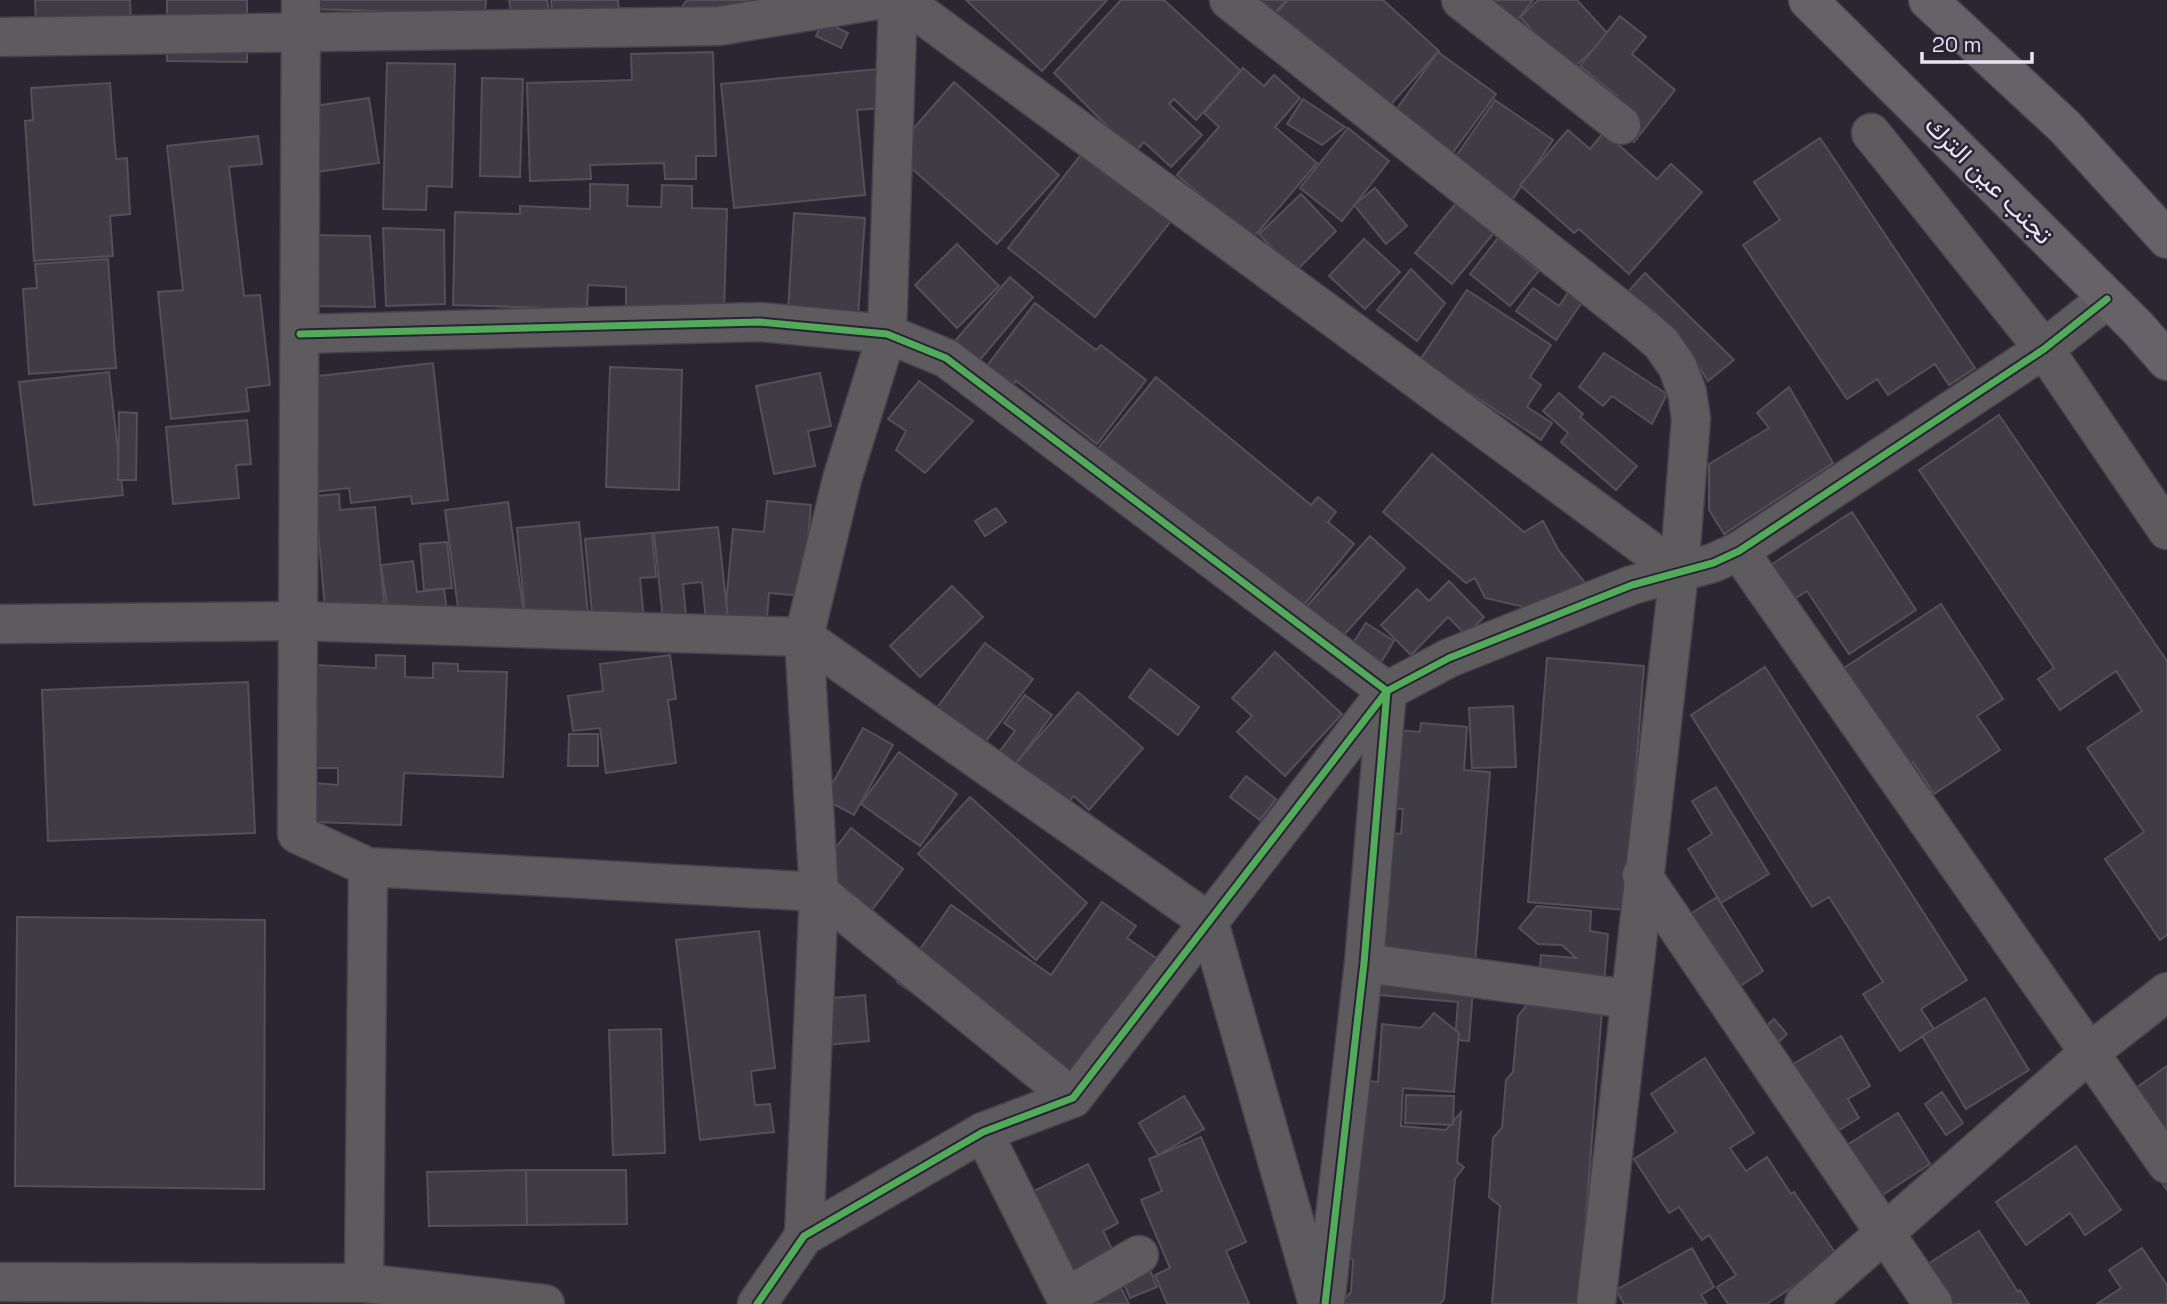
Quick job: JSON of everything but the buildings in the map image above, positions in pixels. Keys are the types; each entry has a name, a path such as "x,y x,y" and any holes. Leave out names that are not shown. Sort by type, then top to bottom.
{"highway":[{"name":"تجنب عين الترك","path":"1808,0 2167,361"},
{"path":"1928,0 2065,127 2167,239"}],"street":[{"path":"686,0 719,26"},
{"path":"0,37 301,16 719,26 877,0"},
{"path":"804,1236 819,892 804,637 842,479 887,334 900,0"},
{"path":"900,0 1679,572"},
{"path":"1229,0 1661,343 1677,366 1687,392 1690,419 1679,572 1642,875 1596,1304"},
{"path":"1461,0 1621,125"},
{"path":"301,16 297,834 368,867 819,892 1073,1098"},
{"path":"1871,133 2044,349 2167,530"},
{"path":"757,1304 804,1236 983,1132 1073,1098 1387,691 1449,658 1632,585 1739,551 2044,349 2108,299"},
{"path":"300,334 760,322 887,334 946,358 1387,691"},
{"path":"1739,551 2167,1164"},
{"path":"0,624 298,621 804,637 1209,922 1318,1304"},
{"path":"1325,1304 1364,963 1387,691"},
{"path":"364,1283 368,867"},
{"path":"1642,875 1933,1304"},
{"path":"1364,963 1629,999"},
{"path":"1804,1304 2090,1052 2167,992"},
{"path":"983,1132 1068,1301 1139,1255"},
{"path":"0,1282 364,1283 545,1304"}],"cycle path":[{"path":"757,1304 804,1236 983,1132 1073,1098 1387,691 1449,658 1589,602 1632,585 1713,563 1739,551 2044,349 2107,299"},
{"path":"300,334 760,322 887,334 946,358 1387,691 1364,963 1325,1304"}]}
